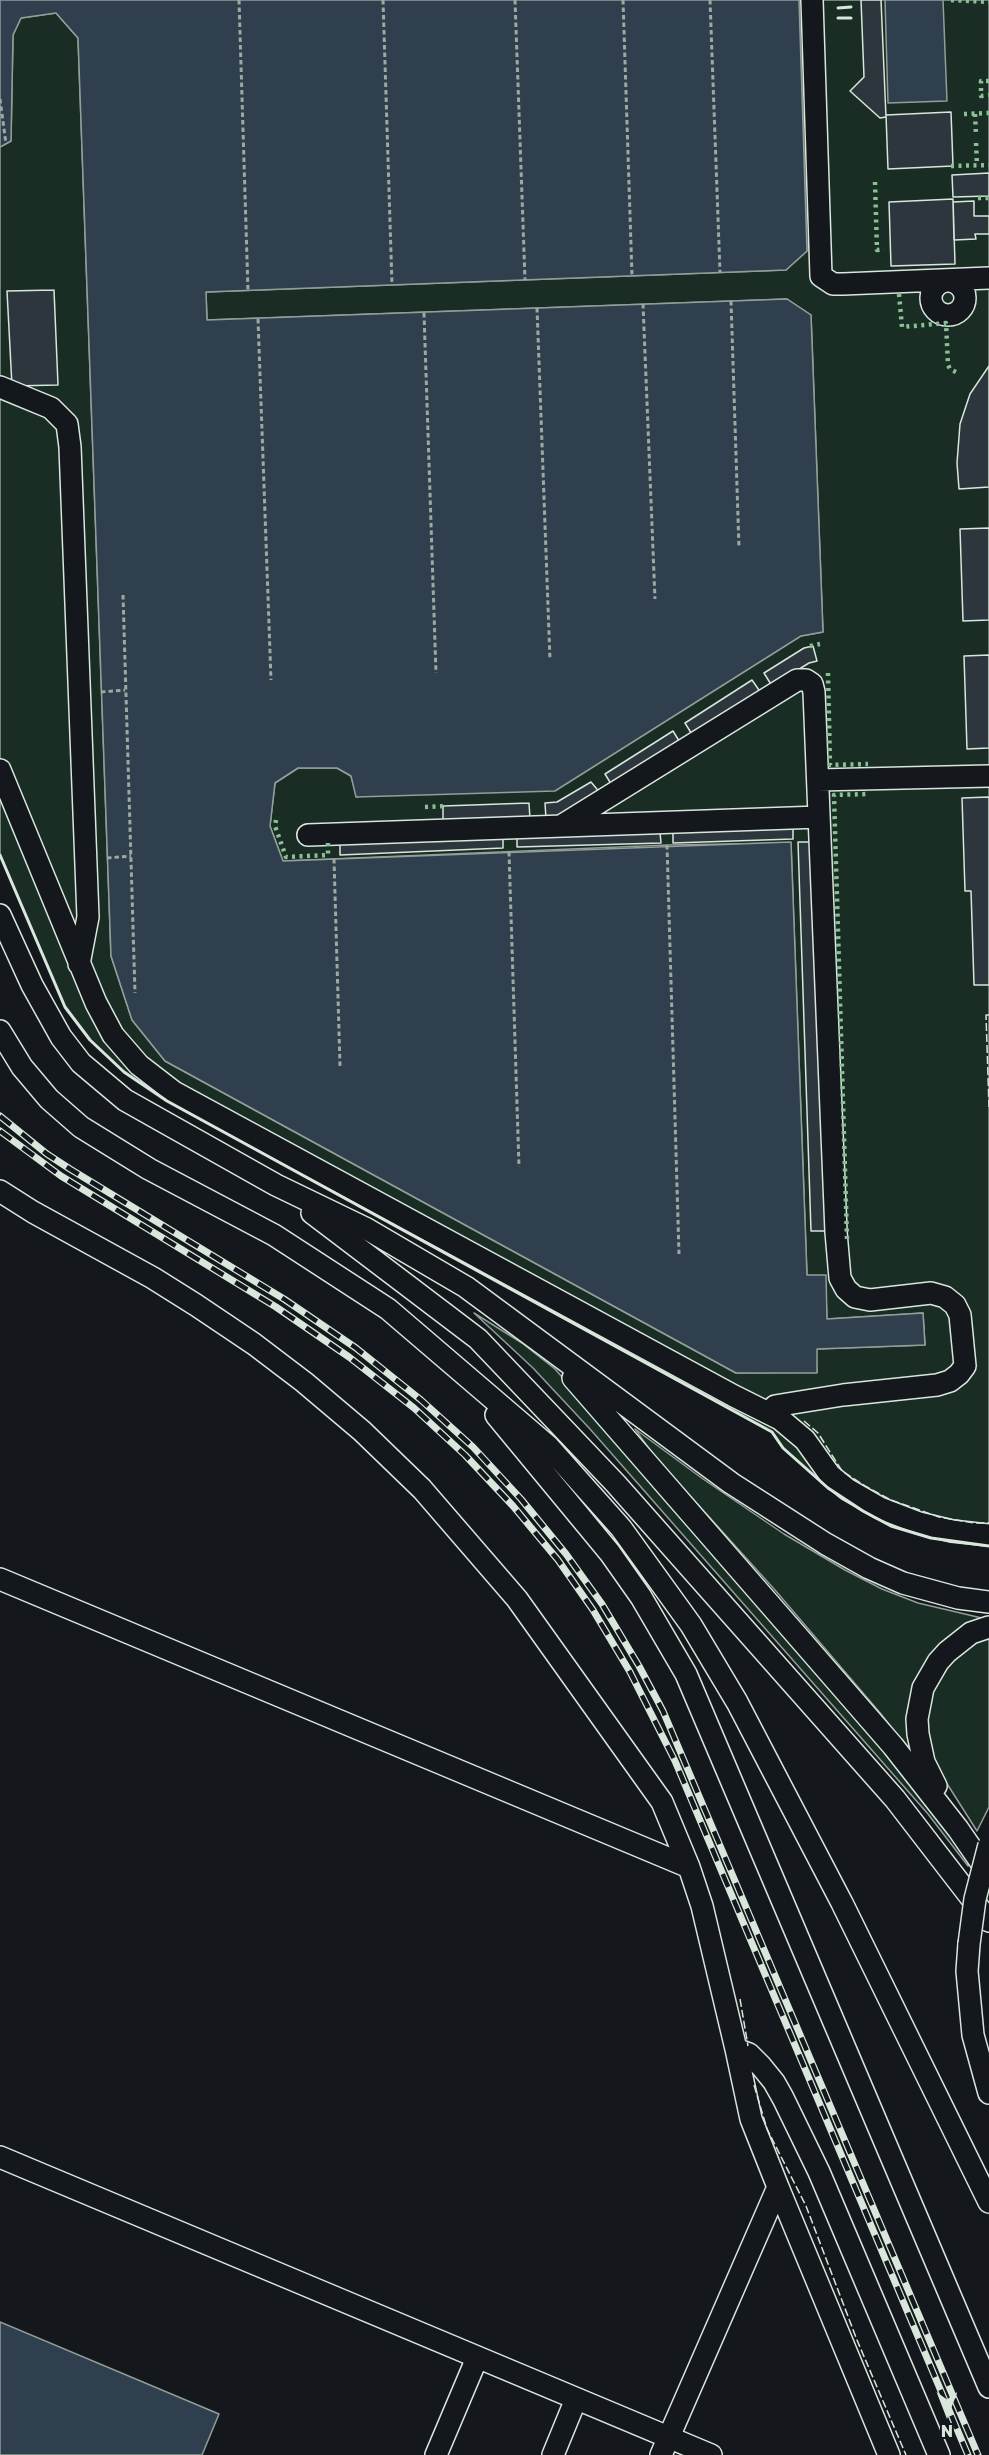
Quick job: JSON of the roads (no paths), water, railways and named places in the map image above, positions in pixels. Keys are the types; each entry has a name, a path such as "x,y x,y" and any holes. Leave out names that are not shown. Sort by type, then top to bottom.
{"street":[{"path":"812,0 820,276 833,284 984,279"},
{"path":"965,299 962,288 958,284 946,280 937,284 931,292 931,302 936,310 944,315 956,313 965,299 968,286 984,279"},
{"path":"0,387 51,408 67,424 70,447 88,917 79,964"},
{"path":"561,826 796,680 806,680 812,684 836,1232 840,1278 846,1289 855,1297 870,1300 931,1293 945,1297 955,1305 960,1315 965,1366 950,1381 937,1385 843,1395 775,1406 770,1413"},
{"path":"0,770 79,964 113,1035 139,1065 174,1092 723,1391 770,1413 794,1428 830,1475 847,1489 880,1508 919,1523 952,1531 989,1535"},
{"path":"818,780 989,776"},
{"path":"631,783 624,793 624,810 629,819 638,824"},
{"path":"308,835 819,817"},
{"path":"0,915 45,1011 61,1037 81,1063 125,1100 276,1185 367,1229 466,1287 731,1484 826,1544 869,1568 903,1583 958,1598 989,1602"},
{"path":"0,1030 22,1067 49,1099 81,1127 132,1159 274,1235 388,1309 548,1446 621,1528 691,1624 737,1702 775,1772 989,2202"},
{"path":"276,1185 478,1339 616,1484 895,1799 989,1921"},
{"path":"0,1191 33,1212 153,1278 254,1344 362,1431 413,1480 517,1599 662,1802 690,1867 743,2051 752,2119 889,2455"},
{"path":"545,1346 893,1746 988,1870"},
{"path":"448,1360 542,1468 610,1553 641,1597 686,1674 989,2387"},
{"path":"0,1579 690,1867"},
{"path":"958,1829 924,1762 918,1734 919,1703 929,1675 947,1652 971,1634 989,1627"},
{"path":"989,1845 975,1899 969,1944 968,1982 973,2035 989,2093"},
{"path":"743,2051 774,2082 819,2172 939,2455"},
{"path":"0,2157 576,2399 664,2446 711,2455"},
{"path":"664,2446 778,2187"},
{"path":"436,2455 477,2358"},
{"path":"553,2455 576,2399"}],"water":[{"path":"0,0 799,0 807,251 786,270 206,292 207,320 787,299 811,315 823,632 801,636 555,791 356,797 351,776 337,768 298,768 275,783 270,826 283,861 791,842 807,1275 826,1275 827,1319 923,1313 925,1345 817,1349 817,1373 736,1373 165,1061 132,1020 111,956 78,38 56,13 21,18 13,35 11,141 0,147"},
{"path":"885,0 943,0 947,101 888,103"},
{"path":"0,2322 219,2414 202,2455 0,2455"}],"railway":[{"path":"0,1116 47,1154 70,1169 284,1299 356,1348 421,1400 473,1447 521,1499 566,1554 602,1604 663,1711 978,2455"},
{"path":"0,1131 61,1176 276,1307 349,1357 414,1408 465,1455 513,1506 558,1560 593,1610 630,1672 675,1761 968,2455"}]}
